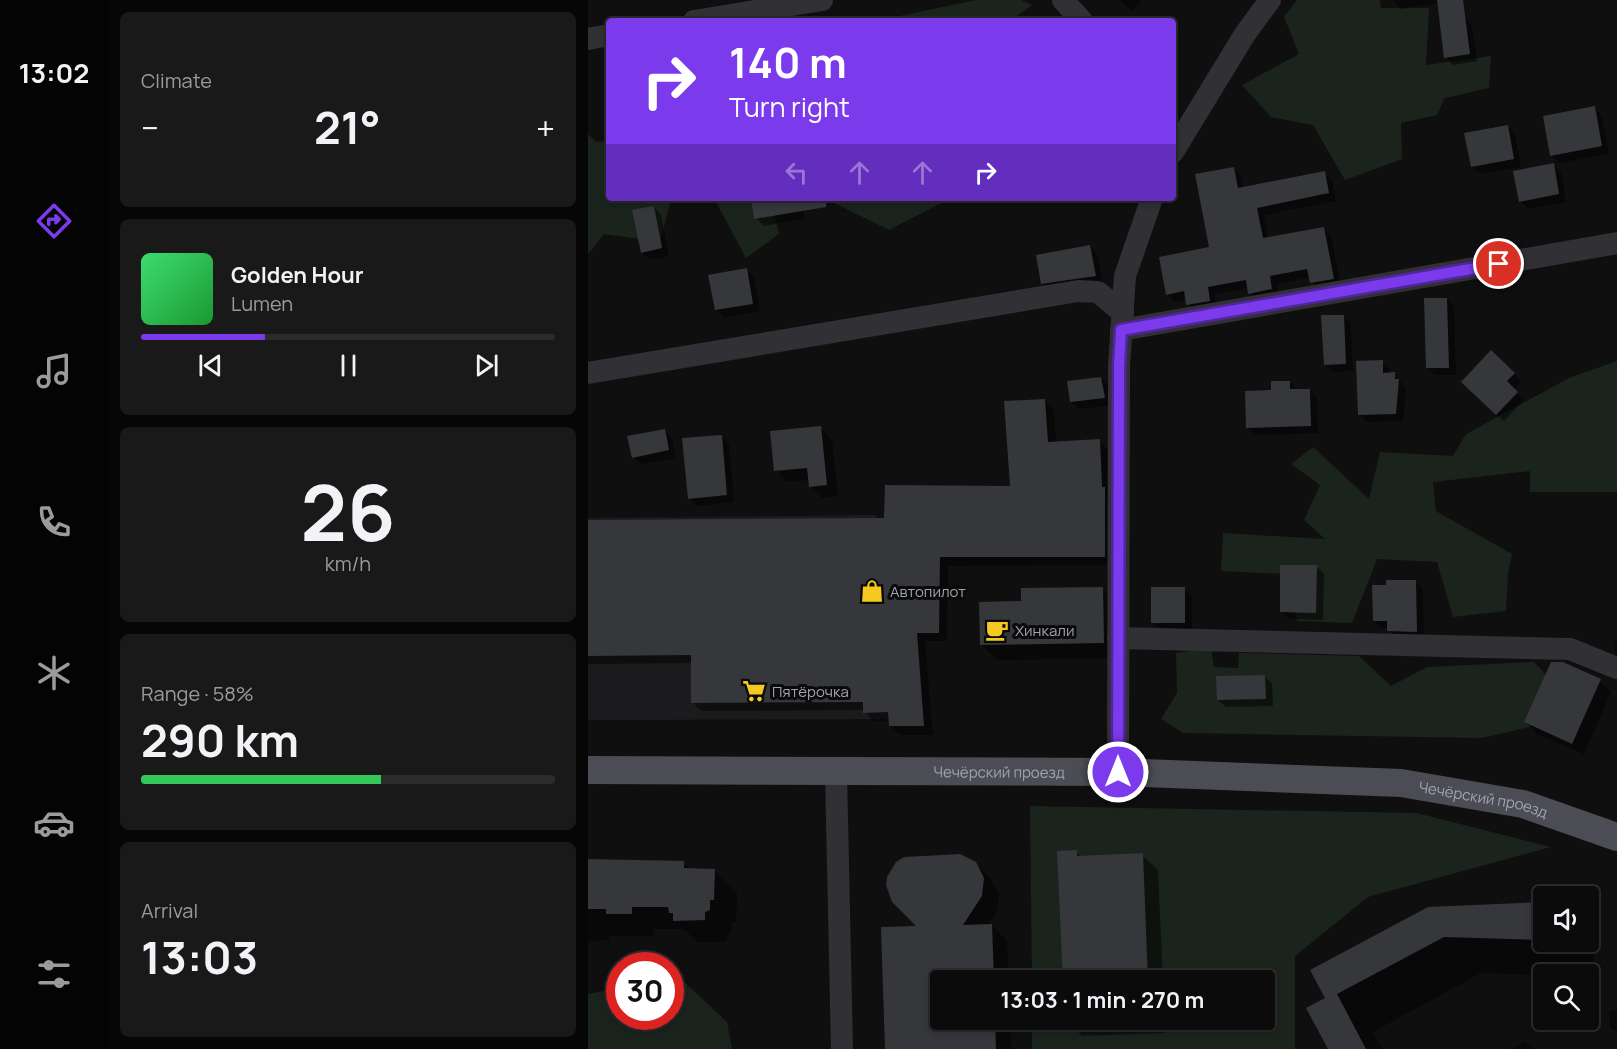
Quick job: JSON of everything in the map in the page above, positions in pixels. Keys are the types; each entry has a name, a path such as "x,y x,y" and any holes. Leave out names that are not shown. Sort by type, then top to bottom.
{"main road":[{"name":"Чечёрский проезд","path":"588,770 1118,772 1401,783 1523,804 1617,837"}],"street":[{"path":"712,18 822,0"},
{"path":"1063,0 1079,18"},
{"path":"1179,125 1270,0"},
{"path":"588,39 606,36"},
{"path":"1118,772 1119,366 1125,276 1151,201"},
{"path":"1122,322 1617,243"},
{"path":"588,373 1078,291 1098,292 1122,322"},
{"path":"1118,638 1570,649 1617,668"},
{"path":"836,772 842,1049"}],"shaded area":[{"path":"976,0 1021,0 1032,5 1014,18 890,18"},
{"path":"1297,0 1380,0 1381,8 1429,8 1426,65 1491,56 1489,88 1445,98 1437,115 1401,123 1402,159 1345,180 1313,125 1271,117 1242,85 1299,54 1284,17"},
{"path":"588,134 596,142 606,140 606,201 670,201 660,242 604,234 588,254"},
{"path":"716,201 771,201 779,234 746,258"},
{"path":"830,201 945,201 889,230"},
{"path":"1617,361 1617,492 1530,492 1530,471 1433,482 1436,511 1512,554 1508,573 1506,611 1453,617 1437,562 1377,559 1352,623 1297,621 1284,574 1221,571 1223,533 1325,539 1304,520 1320,485 1291,464 1313,447 1369,499 1380,452 1453,456 1466,434 1569,378"},
{"path":"876,515 892,719 588,720 588,518"},
{"path":"1211,648 1214,667 1238,668 1239,653 1359,656 1391,686 1427,667 1534,662 1555,684 1542,724 1482,738 1183,733 1161,719 1177,693 1176,653"},
{"path":"1030,806 1417,813 1551,847 1368,897 1295,956 1295,1049 1032,1049 1032,1030 1275,1030 1275,970 1032,970"},
{"path":"684,982 727,1022 732,1049 588,1049 588,994 606,991 606,1030 684,1030"}],"building":[{"path":"1437,0 1463,0 1470,54 1444,58"},
{"path":"1595,106 1602,146 1550,156 1543,116"},
{"path":"1508,125 1514,159 1471,167 1464,133"},
{"path":"1554,163 1559,194 1519,202 1513,171"},
{"path":"1234,167 1238,188 1325,171 1329,193 1257,208 1263,238 1324,227 1334,279 1310,283 1307,269 1270,276 1272,289 1248,294 1246,280 1208,287 1210,301 1186,305 1184,291 1166,295 1159,257 1209,247 1195,174"},
{"path":"751,201 826,201 826,207 754,219"},
{"path":"654,206 662,248 641,253 632,210"},
{"path":"1090,245 1096,276 1041,284 1036,255"},
{"path":"747,268 753,304 715,310 708,275"},
{"path":"1424,298 1447,298 1449,368 1426,368"},
{"path":"1321,315 1344,315 1346,364 1324,365"},
{"path":"1491,350 1515,373 1507,381 1518,392 1496,415 1461,382"},
{"path":"1383,360 1383,373 1395,372 1395,379 1399,379 1396,414 1358,415 1356,361"},
{"path":"1101,377 1105,398 1070,402 1067,381"},
{"path":"1271,381 1290,381 1290,389 1310,389 1311,426 1246,428 1245,391 1271,390"},
{"path":"1045,399 1048,442 1100,439 1102,487 1105,487 1105,557 940,557 939,633 917,633 924,726 889,726 888,712 863,713 863,702 691,703 691,655 588,656 588,520 884,518 885,485 1010,486 1004,401"},
{"path":"821,426 827,485 809,487 807,468 774,471 770,431"},
{"path":"665,429 669,450 632,458 627,436"},
{"path":"722,435 727,495 688,499 682,438"},
{"path":"1280,565 1317,565 1316,613 1280,612"},
{"path":"1386,580 1416,580 1417,632 1387,631 1387,621 1373,621 1372,585 1386,585"},
{"path":"1103,587 1104,643 980,645 979,602 1021,601 1021,588"},
{"path":"1151,587 1185,587 1185,623 1151,623"},
{"path":"1551,662 1563,662 1601,679 1572,744 1524,722"},
{"path":"1265,675 1266,699 1217,700 1216,676"},
{"path":"1077,850 1077,856 1143,853 1148,970 1062,970 1057,851"},
{"path":"960,854 976,862 984,878 982,896 963,925 992,924 994,970 930,970 930,1030 995,1030 996,1049 885,1049 881,927 916,926 892,902 886,885 887,877 896,862 904,857"},
{"path":"588,859 684,861 684,868 715,869 714,900 710,900 710,910 705,912 705,920 673,921 673,913 669,913 668,907 632,907 632,914 606,914 606,909 588,909"},
{"path":"1533,902 1533,940 1444,937 1337,994 1366,1049 1328,1049 1306,1008 1325,998 1310,970 1428,907"}],"place":[{"name":"Автопилот","path":"872,591"},
{"name":"Хинкали","path":"997,630"},
{"name":"Пятёрочка","path":"754,691"}],"route":[{"path":"1118,772 1121,330 1499,264"}]}
